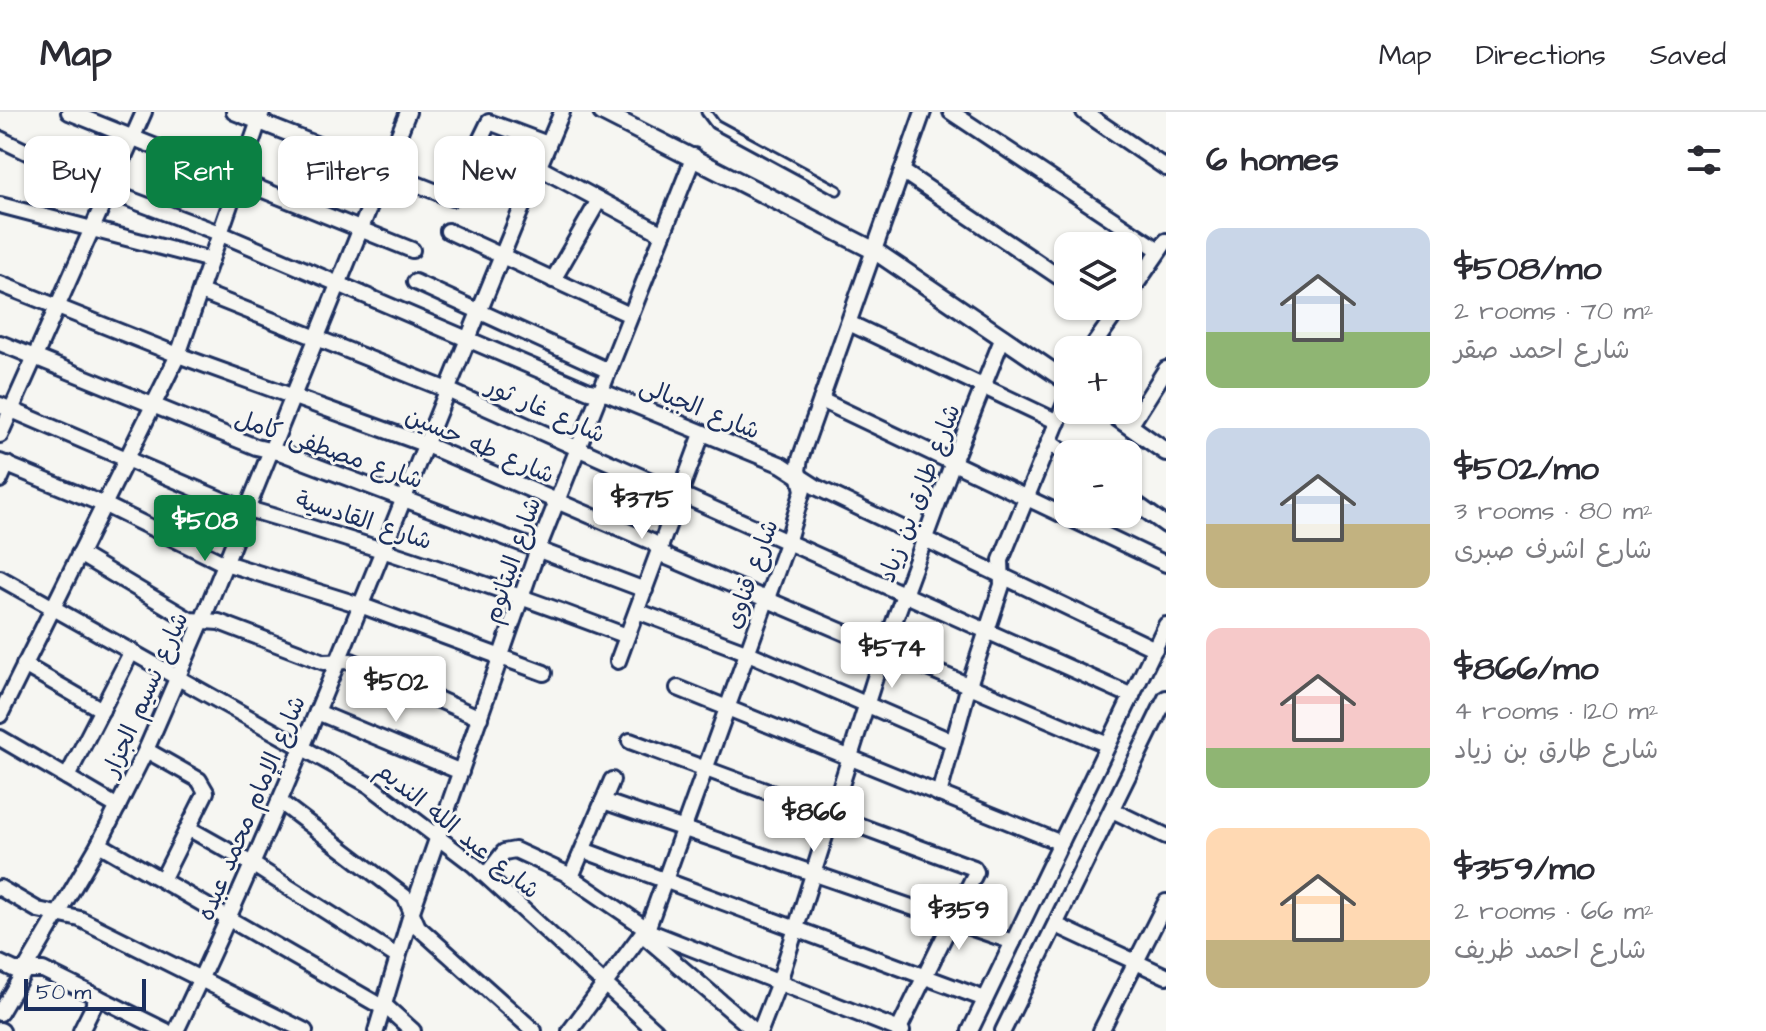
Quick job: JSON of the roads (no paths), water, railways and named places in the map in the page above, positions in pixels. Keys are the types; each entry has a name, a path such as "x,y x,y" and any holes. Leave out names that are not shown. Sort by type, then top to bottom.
{"street":[{"path":"69,112 146,144"},
{"path":"130,142 144,112"},
{"path":"234,112 260,117 302,136"},
{"name":"شارع الإمام محمد عبده","path":"545,151 562,112"},
{"path":"602,112 694,156 875,251 1054,372"},
{"name":"شارع قناوى","path":"570,1031 644,933 664,882 787,543 803,490 799,476 800,459 923,112"},
{"path":"951,112 1163,246 1142,276"},
{"path":"1084,112 1166,168"},
{"name":"شارع نسيم الجزار","path":"395,136 403,113"},
{"path":"253,136 260,117"},
{"path":"418,185 452,198 489,122 548,144"},
{"name":"شارع الجبالى","path":"0,139 24,151"},
{"name":"شارع البتانوم","path":"376,1031 412,911 538,549 694,156"},
{"path":"545,171 663,234"},
{"path":"902,171 1054,274"},
{"path":"262,190 412,250"},
{"name":"شارع الجبالى","path":"130,199 782,465 924,538 1155,649"},
{"path":"553,280 599,200"},
{"path":"0,205 211,260"},
{"path":"0,435 5,407 33,358 101,208"},
{"path":"0,715 178,355 227,208"},
{"name":"شارع نسيم الجزار","path":"0,1013 99,844 146,750 202,621 368,208"},
{"name":"شارع الإمام محمد عبده","path":"176,1031 229,918 317,712 445,389 521,208"},
{"path":"448,231 630,315"},
{"path":"415,282 607,370"},
{"name":"شارع طه حسين","path":"0,284 178,355 424,444 652,542 667,557 1108,745"},
{"name":"شارع غار ثور","path":"201,292 445,389 1132,696"},
{"path":"849,323 1054,420"},
{"name":"شارع طارق بن زياد","path":"757,1031 779,982 884,649 1003,337"},
{"name":"شارع مصطفى كامل","path":"0,343 154,408 645,590"},
{"path":"1130,426 1166,369"},
{"path":"821,400 1166,564"},
{"name":"شارع القادسية","path":"5,407 127,461 247,508 383,549 522,596 627,636"},
{"path":"939,794 969,685 1002,585 1001,560 1057,424"},
{"path":"1127,424 1166,452"},
{"path":"618,661 702,434"},
{"path":"1049,442 1054,445"},
{"path":"0,480 4,463 105,505 225,562 360,605 544,673"},
{"path":"1142,508 1166,525"},
{"path":"79,554 185,618 219,622 324,662 351,661 480,718"},
{"name":"شارع عبد الله النديم","path":"0,578 303,745 369,785 486,875 656,1031"},
{"path":"637,611 746,652 953,742"},
{"path":"970,1031 1166,625"},
{"path":"67,777 132,651"},
{"path":"24,665 102,710"},
{"path":"678,688 1061,843"},
{"path":"1003,1031 1112,810 1161,723 1166,698"},
{"path":"317,712 461,772"},
{"path":"0,738 118,807"},
{"path":"630,741 974,868 976,872 900,1031 779,982 644,933"},
{"path":"146,750 204,785 203,798 162,880"},
{"path":"571,877 612,780"},
{"path":"279,801 405,897 418,927 534,1031"},
{"path":"603,801 1013,942"},
{"path":"1112,810 1166,836"},
{"path":"188,828 252,864 398,957"},
{"path":"99,844 383,1006 413,1031"},
{"path":"486,875 504,852 511,849 571,877 644,933 757,1031"},
{"path":"583,850 985,999"},
{"path":"0,888 38,910 80,919 300,1030"},
{"path":"1101,1031 1166,902"},
{"path":"1056,925 1166,976"},
{"path":"0,963 15,970 43,970 166,1031"},
{"path":"81,1031 98,997"}],"lane":[{"path":"706,112 715,124 837,190"}]}
